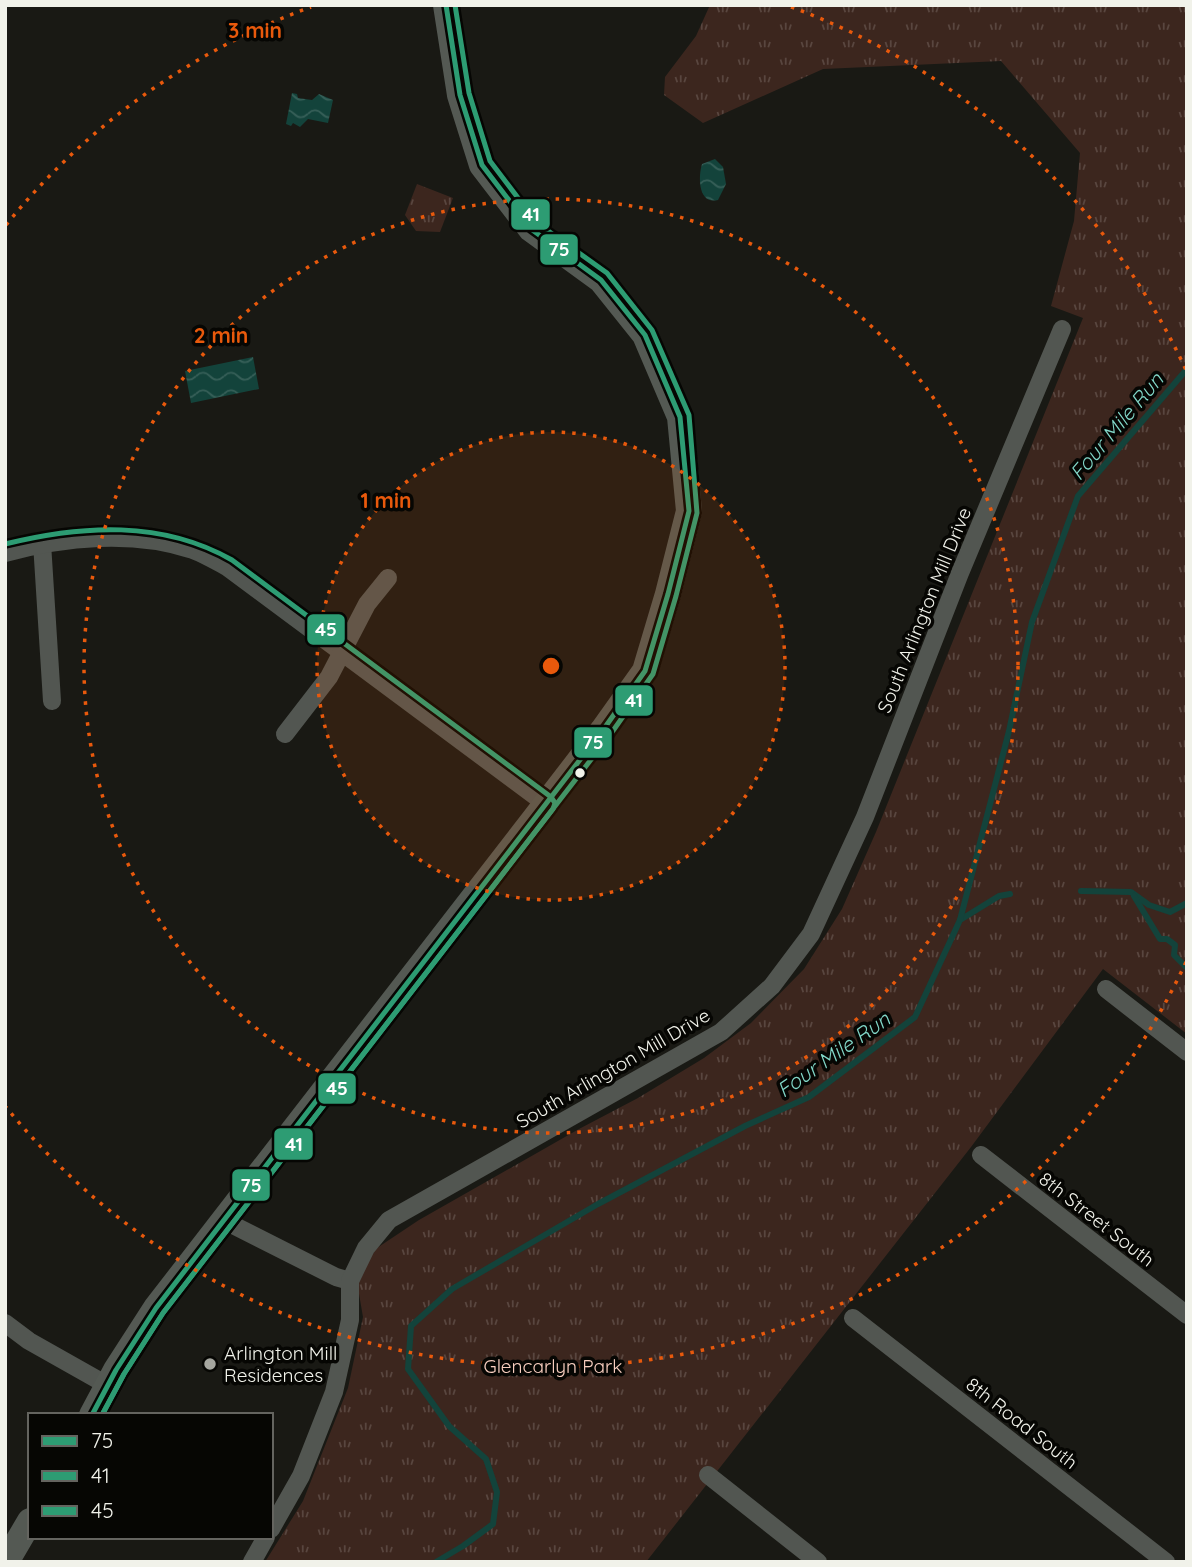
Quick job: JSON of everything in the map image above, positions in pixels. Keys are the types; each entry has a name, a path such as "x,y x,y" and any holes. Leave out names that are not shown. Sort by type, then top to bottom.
{"street":[{"path":"93,1413 107,1385 156,1308 603,730 645,671 689,511 680,417 645,335 601,280 531,229 482,165 460,95 446,5"},
{"name":"South Arlington Mill Drive","path":"273,1525 301,1476 334,1392 350,1320 350,1281 366,1248 389,1220 721,1032 772,986 811,934 865,817 960,573 1062,329"},
{"path":"5,553 41,543 98,538 162,542 194,550 227,566 546,804"},
{"path":"41,543 52,701"},
{"path":"285,734 328,677 367,604 388,578"},
{"path":"1106,989 1187,1052"},
{"name":"8th Street South","path":"981,1155 1187,1315"},
{"path":"225,1221 336,1277 350,1281"},
{"name":"8th Road South","path":"853,1318 1166,1562"},
{"path":"5,1323 29,1341 107,1385"},
{"path":"708,1475 818,1562"},
{"path":"6,1562 28,1524"},
{"path":"252,1562 266,1539"}],"green space":[{"name":"Glencarlyn Park","path":"710,5 1187,5 1187,1034 1103,969 971,1147 646,1562 265,1562 303,1501 348,1388 363,1317 356,1276 377,1248 419,1220 638,1098 704,1058 751,1023 804,969 842,909 876,832 1083,318 1051,306 1074,221 1080,153 1001,61 823,69 703,123 664,95 665,77 696,36"},
{"path":"417,184 453,198 440,232 416,231 405,215"}],"water":[{"path":"292,93 297,94 298,98 312,100 319,94 333,100 328,123 308,119 300,127 293,123 291,126 286,124"},
{"path":"715,159 723,167 726,184 718,200 711,200 703,194 700,176 702,164"},
{"path":"253,357 259,389 191,403 185,371"}],"waterway":[{"name":"Four Mile Run","path":"436,1562 493,1524 497,1492 486,1459 449,1426 408,1369 411,1326 452,1289 598,1204 745,1126 809,1097 915,1017 960,920 1009,731 1032,622 1078,496 1187,369"},
{"path":"1081,891 1131,892 1149,905 1170,912 1187,903"},
{"path":"960,920 999,896 1010,894"},
{"path":"1134,896 1160,939 1167,939 1175,945 1174,955 1187,968"}],"transit line":[{"name":"75","path":"93,1413 116,1370 156,1308 603,730 645,671 689,511 680,417 645,335 601,280 531,229 482,165 460,95 446,5"},
{"name":"41","path":"103,1413 163,1313 610,735 653,674 697,513 689,415 652,330 607,273 537,223 490,161 469,93 455,5"},
{"name":"45","path":"5,544 63,533 121,530 150,532 205,547 232,560 551,797 555,803 163,1313 103,1413"}],"place":[{"name":"Arlington Mill Residences","path":"210,1364"}]}
